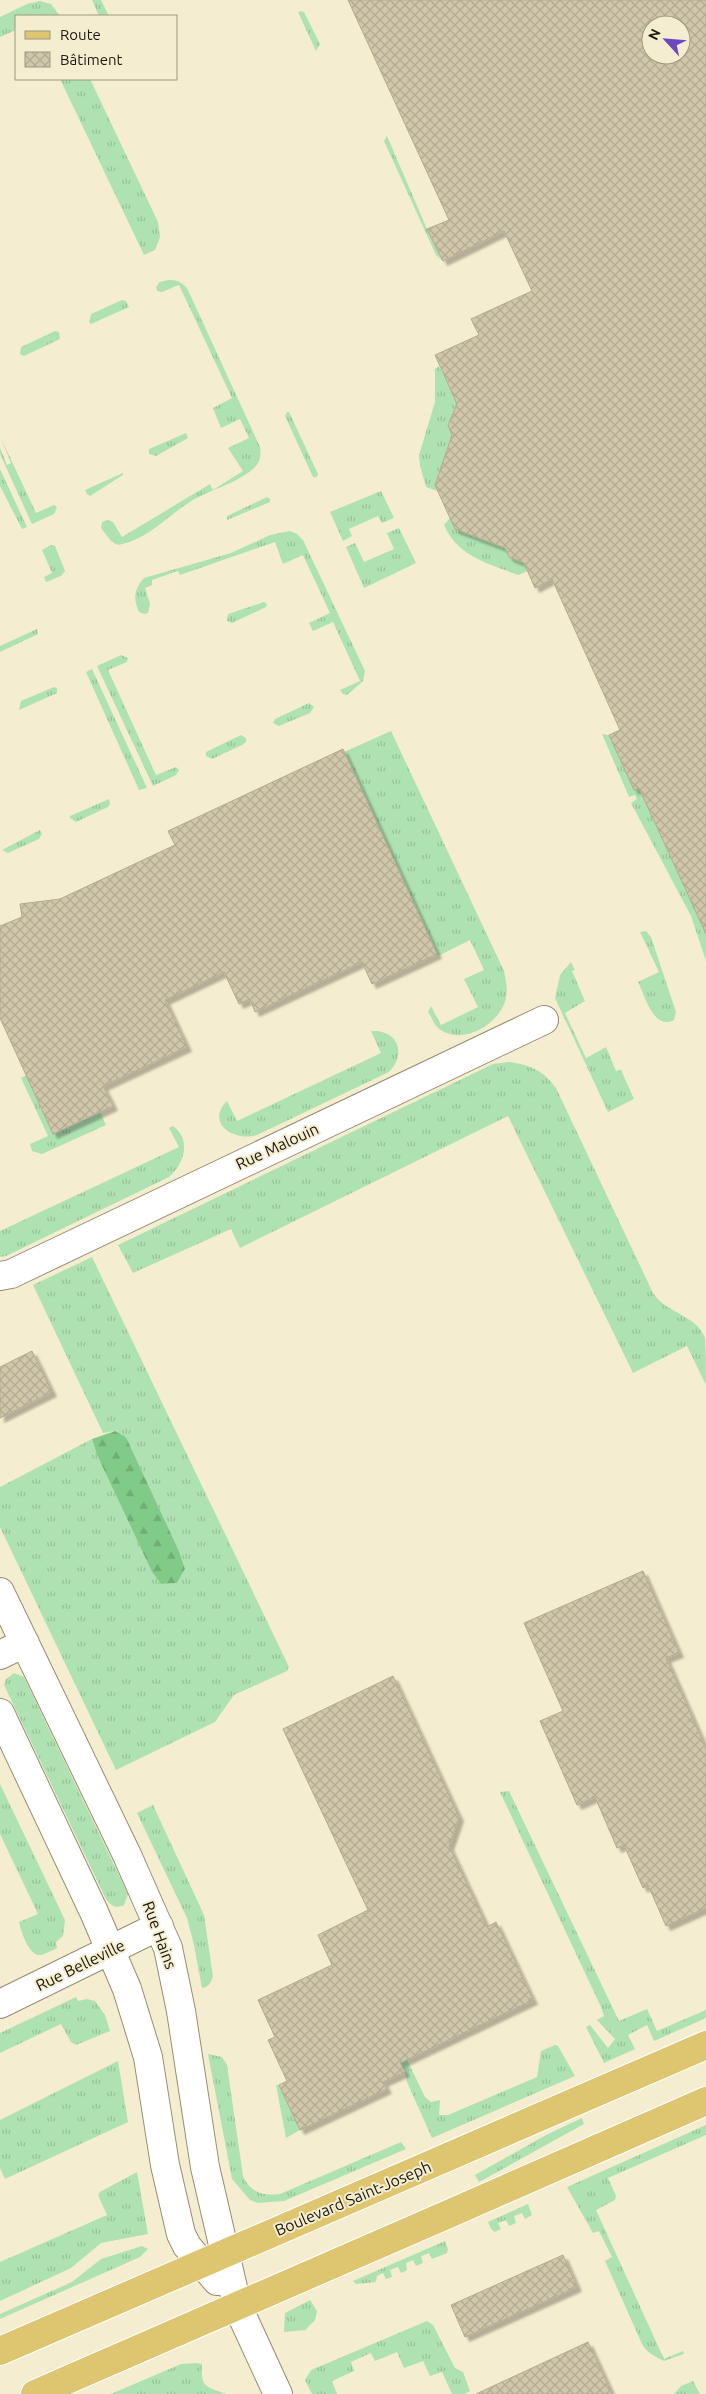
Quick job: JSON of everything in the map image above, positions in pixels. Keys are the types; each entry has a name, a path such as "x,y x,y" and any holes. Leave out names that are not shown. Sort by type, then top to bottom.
{"main road":[{"name":"Boulevard Saint-Joseph","path":"0,2350 706,2044"},
{"path":"35,2394 237,2305 458,2212 706,2101"}],"street":[{"name":"Rue Malouin","path":"4,1278 544,1020"},
{"name":"Rue Hains","path":"0,1592 168,1948 175,1976 205,2167 237,2305 278,2394"},
{"path":"0,1655 25,1643"},
{"name":"Rue Hains","path":"0,1713 111,1950 127,1989 143,2036 176,2215 187,2246 237,2305"},
{"name":"Rue Belleville","path":"0,2004 159,1926"}],"green space":[{"path":"92,0 101,0 108,15 99,15"},
{"path":"40,1 51,4 59,15 15,15 15,30 0,37 0,17 27,4"},
{"path":"298,12 304,12 320,44 316,51"},
{"path":"60,80 90,80 158,222 160,237 155,250 144,255"},
{"path":"387,136 427,229 443,261 436,255 384,141"},
{"path":"168,280 180,282 188,290 260,447 260,458 256,466 240,478 193,500 139,538 118,545 111,541 101,528 102,522 107,520 113,522 122,537 210,484 213,490 243,471 228,448 249,438 240,419 221,428 213,408 232,398 179,285 162,292 157,291 156,287 160,282"},
{"path":"122,300 126,301 129,307 91,324 89,322 91,314"},
{"path":"55,331 59,332 60,339 24,356 20,354 21,347"},
{"path":"439,366 460,410 453,413 448,425 454,439 451,440 435,485 437,491 426,487 419,455 435,402 435,369"},
{"path":"289,412 318,474 317,477 313,477 285,416"},
{"path":"186,433 188,438 156,456 149,454 149,449"},
{"path":"0,436 36,513 54,505 57,507 54,514 32,524 0,454 0,448 7,465 11,463"},
{"path":"0,469 27,527 22,529 0,486"},
{"path":"123,473 123,475 90,496 87,494 85,490"},
{"path":"381,491 394,518 382,523 378,516 349,529 352,536 343,541 330,512"},
{"path":"267,497 270,499 270,502 227,520 227,516"},
{"path":"450,518 455,529 502,540 509,557 517,560 522,558 528,571 518,575 475,558 466,552 457,545 444,525"},
{"path":"399,528 416,563 364,588 346,547 355,543 364,562 394,549 387,533"},
{"path":"290,531 297,534 303,540 365,671 363,681 347,695 343,694 340,690 360,681 333,622 313,631 309,623 330,613 303,555 283,564 275,542 180,575 178,571 152,580 152,585 145,588 150,604 148,613 139,612 137,607 136,590 144,578 231,553 270,535"},
{"path":"51,545 55,546 65,571 61,576 46,582 44,577 52,573 42,550"},
{"path":"264,602 267,604 266,607 232,623 227,621 228,614"},
{"path":"37,629 38,634 0,652 0,646"},
{"path":"121,655 128,658 127,662 108,670 156,775 176,767 179,770 176,775 153,786 97,666"},
{"path":"92,669 147,788 139,790 86,672"},
{"path":"54,687 57,688 57,693 19,710 21,701"},
{"path":"309,703 314,707 310,713 279,726 273,723 275,719"},
{"path":"391,731 504,971 507,991 502,1008 487,1025 467,1034 445,1033 436,1026 428,1012 431,1006 441,1025 478,1007 464,979 484,970 470,940 438,956 344,752"},
{"path":"602,734 609,735 634,790 639,788 706,934 706,961 691,916 631,803 637,799 635,795 629,797"},
{"path":"241,735 246,738 246,742 242,745 212,759 206,756 206,752"},
{"path":"109,799 110,804 108,807 76,822 70,818 70,816"},
{"path":"40,830 42,834 39,839 8,853 2,850"},
{"path":"646,931 651,937 676,1012 674,1020 667,1022 661,1021 656,1017 647,1003 638,982 659,972 640,932"},
{"path":"571,962 575,970 572,971 585,1001 565,1013 586,1058 606,1047 616,1071 621,1070 634,1099 608,1112 555,998 560,975"},
{"path":"371,1031 380,1031 388,1034 397,1044 398,1058 389,1072 257,1135 240,1136 225,1129 221,1123 219,1117 221,1109 227,1101 237,1121 381,1053"},
{"path":"509,1062 536,1069 556,1088 653,1293 666,1306 689,1319 701,1330 705,1338 706,1385 687,1346 633,1373 508,1116 240,1248 231,1229 133,1273 118,1245 493,1064"},
{"path":"26,1075 53,1134 100,1112 106,1125 42,1154 32,1151 30,1144 48,1136 21,1078"},
{"path":"173,1126 182,1138 184,1152 179,1166 169,1177 6,1256 0,1257 0,1231 179,1147 169,1128"},
{"path":"92,1257 289,1667 287,1671 234,1695 215,1722 116,1770 0,1527 0,1487 92,1439 97,1455 152,1572 161,1584 177,1583 185,1569 179,1551 126,1437 115,1431 103,1433 33,1285"},
{"path":"115,1431 126,1437 179,1551 185,1569 177,1583 161,1584 152,1572 97,1455 92,1439"},
{"path":"14,1673 24,1677 128,1894 124,1905 114,1906 106,1899 4,1685 6,1679"},
{"path":"0,1784 65,1920 63,1936 56,1942 57,1948 41,1955 35,1954 28,1946 19,1922 38,1914 0,1834"},
{"path":"509,1791 619,2021 647,2009 657,2031 706,2010 706,2018 654,2041 647,2025 628,2035 635,2049 604,2063 586,2027 590,2025 608,2048 615,2039 597,2020 604,2016 601,2007 500,1792"},
{"path":"153,1805 204,1915 213,1976 206,1987 202,1988 187,1918 137,1813"},
{"path":"341,1924 425,2097 431,2102 440,2100 439,2115 448,2115 537,2077 541,2051 555,2045 558,2046 575,2076 432,2138 407,2082 405,2072 335,1926"},
{"path":"76,1997 78,2001 87,1999 95,2001 105,2015 110,2031 76,2045 71,2042 61,2024 0,2053 0,2033"},
{"path":"208,2054 222,2057 227,2065 243,2176 253,2190 262,2194 280,2194 401,2142 406,2149 284,2201 258,2203 250,2200 232,2179"},
{"path":"118,2061 128,2122 5,2179 0,2168 0,2120"},
{"path":"276,2085 279,2085 300,2130 286,2138"},
{"path":"582,2118 584,2124 479,2182 475,2175 546,2135"},
{"path":"706,2125 706,2135 608,2178 616,2196 615,2200 596,2210 664,2359 683,2351 684,2354 664,2361 649,2352 642,2344 605,2261 612,2257 599,2231 593,2233 567,2187"},
{"path":"137,2172 148,2234 101,2243 71,2268 0,2301 0,2262 107,2215 98,2195 100,2192"},
{"path":"528,2204 532,2215 525,2219 522,2213 514,2216 516,2223 509,2226 506,2220 498,2223 501,2229 495,2232 491,2229 488,2222"},
{"path":"445,2241 448,2249 447,2253 432,2259 429,2253 421,2256 423,2263 416,2266 413,2260 406,2263 407,2270 401,2273 398,2267 390,2270 392,2277 386,2279 383,2273 377,2276 376,2282 356,2284 353,2281"},
{"path":"142,2246 148,2249 140,2257 0,2319 0,2314 72,2282 101,2259"},
{"path":"310,2300 317,2311 315,2320 305,2330 284,2332 285,2313"},
{"path":"427,2321 433,2325 455,2368 463,2372 470,2391 464,2394 452,2394 442,2372 430,2376 423,2361 404,2368 397,2352 375,2361 371,2353 351,2362 354,2371 332,2381 337,2394 312,2394 305,2380 311,2370"},
{"path":"181,2364 202,2364 202,2378 206,2385 227,2394 111,2394"},
{"path":"693,2381 700,2394 674,2394 681,2386"}],"building":[{"path":"348,0 706,0 706,934 639,788 634,790 609,735 620,730 552,579 535,588 524,563 509,557 505,548 455,529 435,485 452,435 448,425 457,404 435,355 479,335 471,319 532,291 504,231 443,261 427,229 449,220"},
{"path":"343,749 437,954 372,984 362,962 255,1012 250,999 239,1004 224,972 165,1000 187,1047 103,1086 113,1106 53,1134 0,1018 0,926 22,917 20,904 60,899 175,845 168,831"},
{"path":"32,1351 52,1392 0,1418 0,1367"},
{"path":"643,1571 679,1653 666,1658 706,1749 706,1908 666,1926 648,1885 643,1888 624,1845 617,1848 595,1797 577,1805 540,1721 563,1711 524,1623"},
{"path":"393,1676 459,1817 449,1846 487,1927 496,1922 533,2000 400,2063 405,2072 383,2082 387,2089 300,2130 279,2085 287,2081 268,2040 275,2037 258,2000 332,1965 318,1935 368,1910 283,1729"},
{"path":"563,2255 577,2287 465,2337 451,2305"},
{"path":"588,2342 612,2394 476,2394"}]}
